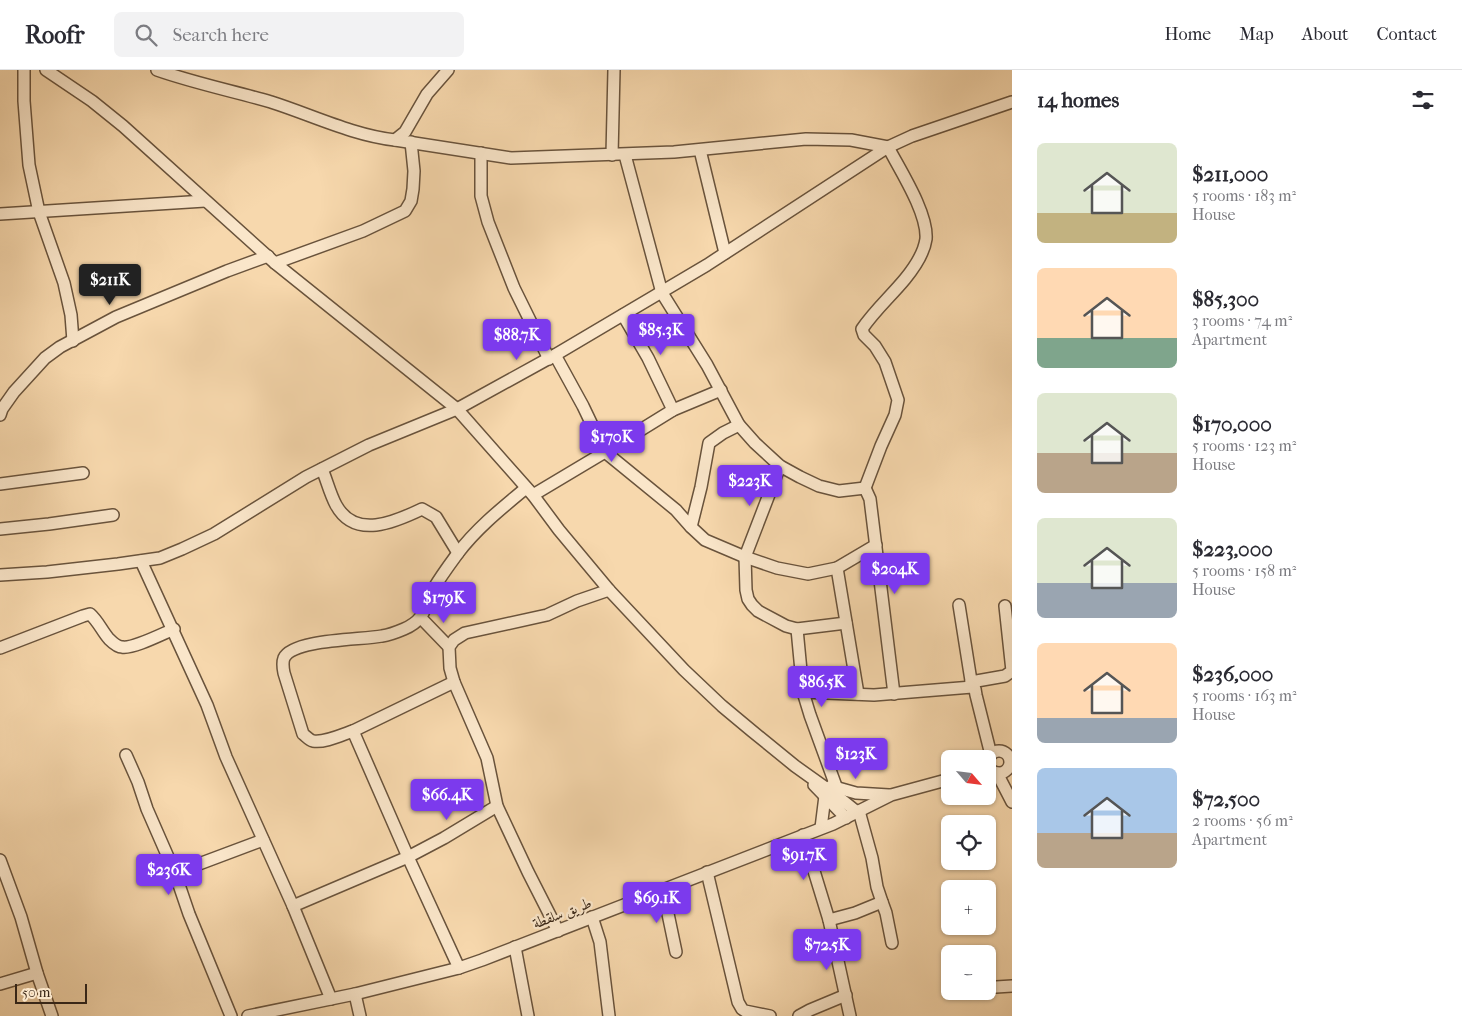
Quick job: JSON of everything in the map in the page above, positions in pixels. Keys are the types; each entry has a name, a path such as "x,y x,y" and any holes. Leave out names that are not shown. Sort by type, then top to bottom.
{"street":[{"path":"24,70 24,101 29,165 39,212 64,284 71,314 73,341"},
{"path":"46,70 92,101 123,126 272,259 457,408 530,492 609,590 690,676 730,712 796,766 858,811 872,858 877,887 886,913 892,943"},
{"path":"157,70 178,74 272,102 342,127 380,138 511,158 625,155 700,150 806,139 851,140 888,147"},
{"path":"395,140 405,132 427,94 448,70"},
{"path":"612,155 614,70"},
{"path":"0,575 47,572 160,558 214,534 322,469 369,445 457,408 552,357 662,293 888,147 912,136 1012,102"},
{"path":"0,415 14,392 45,358 60,347 116,317 227,271 363,232 405,211 411,201 413,189 414,171 411,142"},
{"path":"888,147 921,211 926,226 926,239 922,252 906,277 862,329 864,335 875,346 885,362 898,400 895,415 865,488 870,499 894,694"},
{"path":"700,150 725,253"},
{"path":"481,153 481,196 488,222 514,288 552,357 582,406 604,452 676,510 705,540 745,557 778,568 808,574 837,568 876,546"},
{"path":"625,155 662,293 698,350 739,425 780,466 800,477 826,488 840,491 865,488"},
{"path":"0,214 205,201"},
{"path":"623,315 648,358 673,410"},
{"path":"454,682 353,731 322,741 314,741 303,734 283,665 285,657 291,651 298,648 326,641 384,636 405,628 421,618 434,589 458,553 490,518 530,492 604,452 673,410 721,390"},
{"path":"691,527 709,443 739,425"},
{"path":"780,466 745,557 748,599 758,611 786,626 797,629 846,623"},
{"path":"322,469 337,506 347,518 370,526 383,525 422,509 436,516 458,553"},
{"path":"0,484 83,473"},
{"path":"0,529 113,514"},
{"path":"141,561 208,705 226,757 293,906 331,999"},
{"path":"837,568 858,694"},
{"path":"558,931 497,806 487,758 454,682 450,668 449,648 454,640 465,633 548,615 576,601 609,590"},
{"path":"959,605 971,684 976,695 987,750"},
{"path":"803,692 894,694 971,684 1008,675 1012,670 1005,606"},
{"path":"0,648 90,614 109,639 116,646 122,648 132,647 174,629"},
{"path":"421,618 449,648"},
{"path":"797,629 803,692 837,789"},
{"path":"353,731 459,968"},
{"path":"996,753 998,752 1004,766 1012,802"},
{"path":"126,755 231,1016"},
{"path":"796,766 846,818"},
{"name":"طريق سلقطة","path":"248,1016 355,994 459,968 821,828 846,818 896,793 941,776"},
{"path":"818,781 837,789 856,793 896,793"},
{"name":"طريق سلقطة","path":"896,793 941,781"},
{"path":"821,828 824,796"},
{"path":"293,906 408,857 497,806"},
{"path":"803,835 829,920 850,1016"},
{"path":"175,873 263,840"},
{"path":"0,860 21,917 52,1016"},
{"path":"707,872 738,1002 745,1011 770,1016"},
{"path":"662,890 676,952"},
{"path":"829,920 855,914 882,902"},
{"path":"592,917 600,942 609,1016"},
{"path":"515,947 528,1016"},
{"path":"0,984 37,973"},
{"path":"996,987 1012,986"},
{"path":"355,994 360,1016"},
{"path":"799,1016 846,995"}]}
